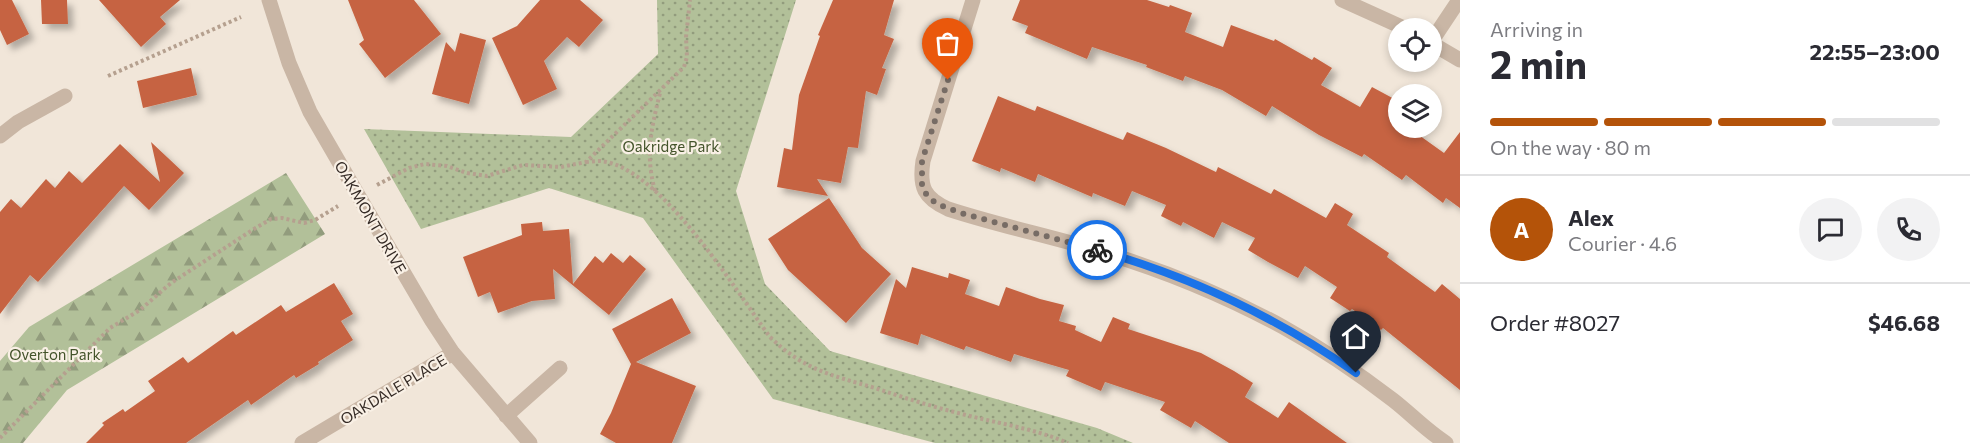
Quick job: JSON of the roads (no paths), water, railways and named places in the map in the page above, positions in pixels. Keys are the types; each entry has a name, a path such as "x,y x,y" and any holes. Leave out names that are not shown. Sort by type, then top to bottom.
{"street":[{"name":"OAKMONT DRIVE","path":"269,0 289,63 315,120 420,302 453,353 530,443"},
{"path":"973,0 922,161 922,185 927,196 948,209 1105,252 1188,281 1228,299 1282,327 1342,363 1446,443"},
{"path":"1342,0 1388,21"},
{"path":"1442,26 1459,0"},
{"path":"1442,49 1460,60"},
{"path":"0,136 18,122 65,96"},
{"name":"OAKDALE PLACE","path":"302,443 453,353"},
{"path":"506,416 560,368"}],"park label":[{"name":"Oakridge Park","path":"671,146"},
{"name":"Overton Park","path":"55,354"}]}
